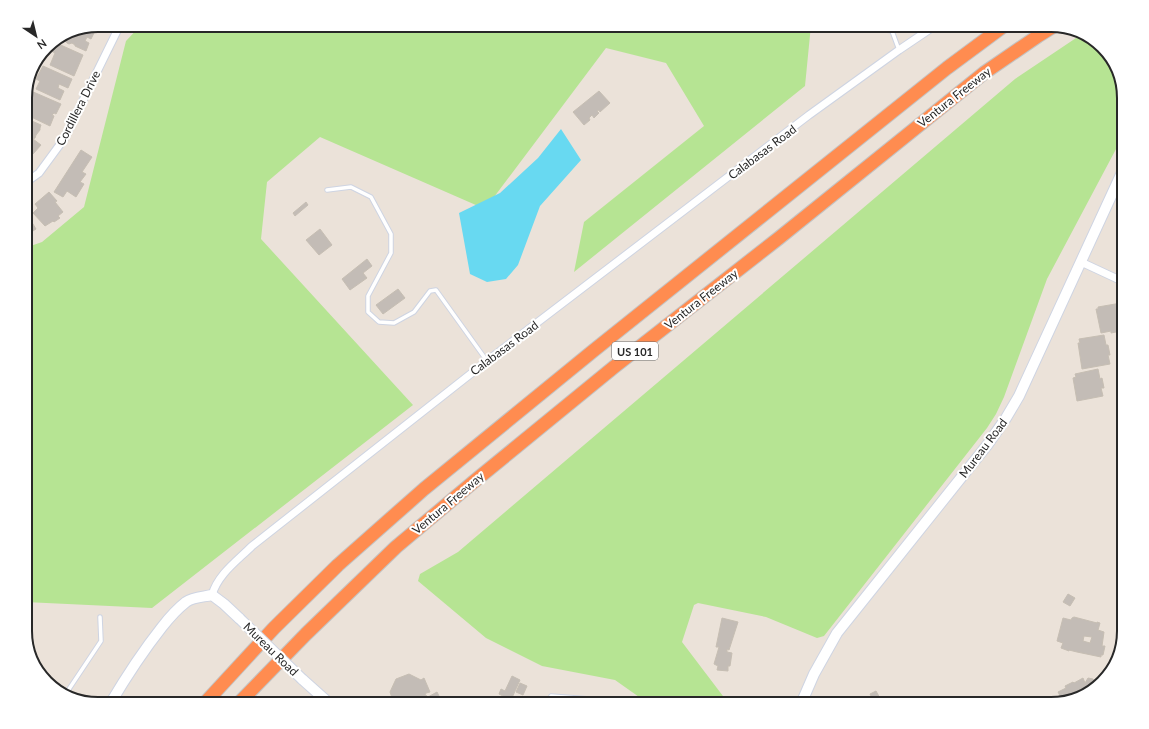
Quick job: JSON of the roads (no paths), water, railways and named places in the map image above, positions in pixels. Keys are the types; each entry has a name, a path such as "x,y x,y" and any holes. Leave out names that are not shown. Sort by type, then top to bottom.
{"highway":[{"name":"US 101","path":"210,697 274,628 338,565 424,488 947,68 996,32"},
{"name":"Ventura Freeway","path":"245,697 306,634 396,546 614,367 779,238 984,73 1044,32"}],"main road":[{"name":"Mureau Road","path":"804,697 824,654 837,633 983,450 1006,418 1019,396 1117,183"},
{"name":"Mureau Road","path":"212,595 224,604 322,697"},
{"path":"114,697 148,644 173,614 186,602 212,595"}],"street":[{"name":"Cordillera Drive","path":"32,178 39,173 64,139 117,32"},
{"name":"Calabasas Road","path":"212,595 220,578 252,546 487,361 803,120 926,32"},
{"path":"1081,262 1117,279"}],"lane":[{"path":"892,32 899,50"},
{"path":"328,190 350,187 371,197 391,234 391,253 368,296 368,312 379,322 394,323 414,312 430,291 436,290 487,361"},
{"path":"69,690 101,641 100,617"},
{"path":"551,696 564,697"}],"water":[{"path":"561,129 581,160 540,206 518,265 506,279 487,282 470,274 459,213 500,193 538,158"}]}
